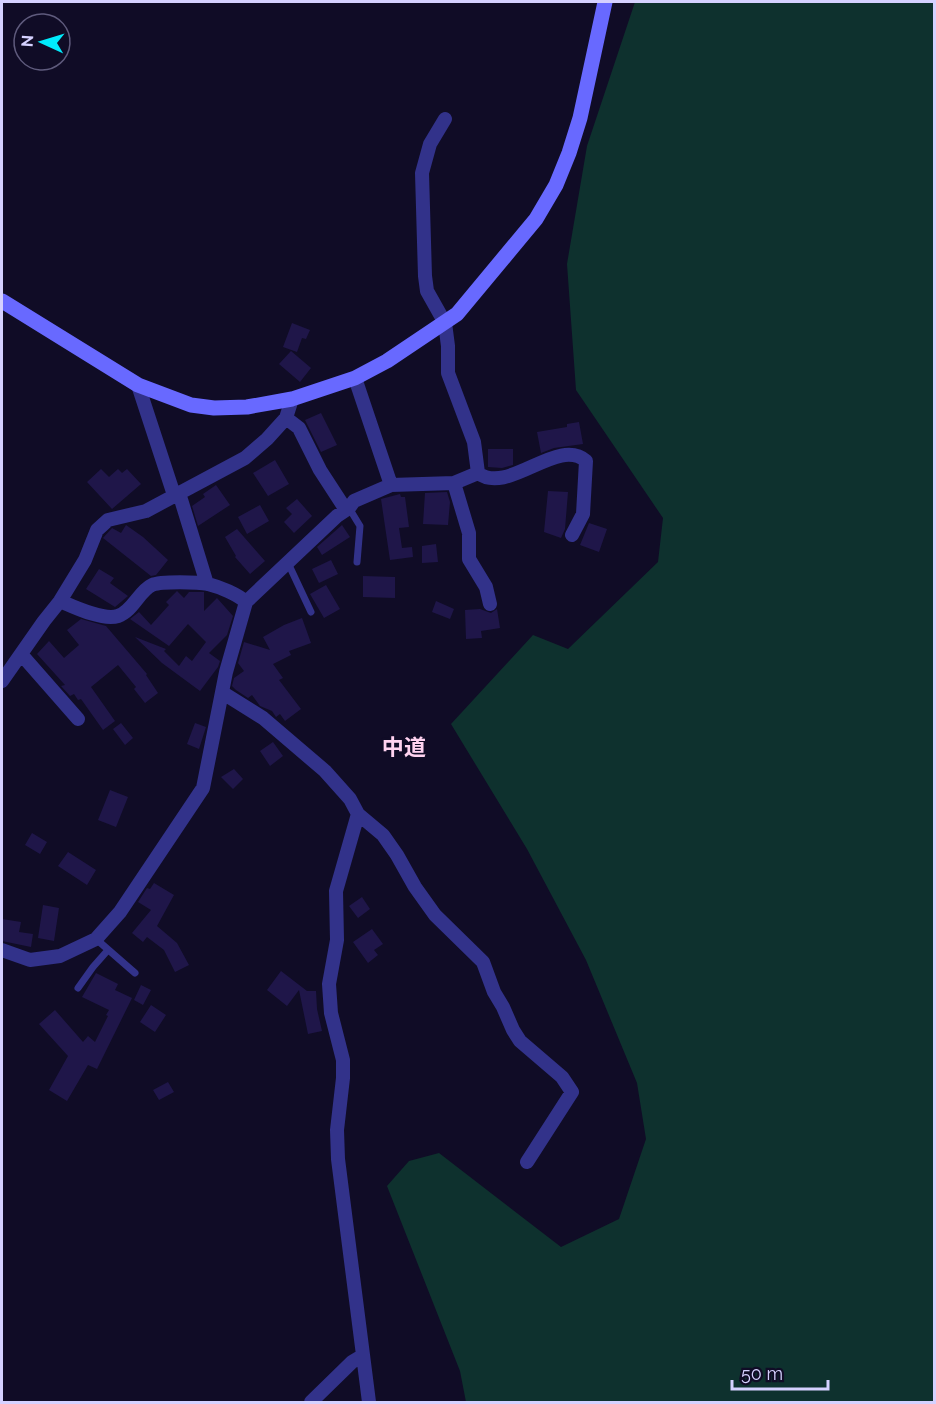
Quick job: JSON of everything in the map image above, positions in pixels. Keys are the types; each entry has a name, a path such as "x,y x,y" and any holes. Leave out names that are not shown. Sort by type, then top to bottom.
{"main road":[{"path":"2,301 138,385 190,405 214,408 246,407 292,399 355,378 387,361 445,323 466,303 536,219 556,185 569,153 580,118 605,2"}],"street":[{"path":"445,118 430,144 424,162 422,184 427,291 445,323 448,373 474,442 478,473 483,477 496,478 517,473 561,456 584,458 586,461 583,514 572,535"},
{"path":"355,378 391,485"},
{"path":"138,385 207,584"},
{"path":"2,681 60,601 85,560 97,530 108,520 146,511 245,458 286,418 292,399"},
{"path":"286,418 299,428 320,470 347,509"},
{"path":"2,950 30,960 60,956 96,939 120,912 203,788 226,672 246,602 337,516 366,494 391,485 454,483 478,473"},
{"path":"454,483 469,533 469,559 486,587 490,604"},
{"path":"60,601 104,616 117,617 150,586 164,583 207,584 246,602"},
{"path":"21,654 78,719"},
{"path":"223,693 263,718 325,771 350,799 358,814 383,836 435,915 483,962 494,992 520,1041 562,1077 569,1086 572,1092 527,1162"},
{"path":"358,814 336,891 337,940 329,984 329,999 342,1060 343,1078 337,1130 338,1159 369,1402"},
{"path":"311,1402 352,1362 362,1356"}],"lane":[{"path":"347,509 360,526 357,561"},
{"path":"288,563 311,612"},
{"path":"96,939 135,973"},
{"path":"78,988 108,950"}],"green space":[{"path":"635,2 934,2 934,1402 466,1402 460,1371 387,1186 409,1161 439,1153 561,1247 619,1219 646,1139 637,1083 586,960 527,849 451,724 533,635 568,649 658,562 663,518 576,390 567,264 587,146"}],"building":[{"path":"292,323 310,330 306,339 302,338 297,352 283,347"},
{"path":"291,351 311,368 300,382 279,364"},
{"path":"321,413 337,445 321,452 305,420"},
{"path":"579,422 583,444 554,448 541,453 537,432 567,427 567,424"},
{"path":"488,449 513,449 513,465 502,468 488,467"},
{"path":"275,460 289,484 268,496 253,473"},
{"path":"101,469 109,477 118,469 122,473 127,469 141,484 112,509 87,482"},
{"path":"216,485 230,505 198,526 192,506"},
{"path":"548,491 568,492 565,529 561,538 544,532"},
{"path":"447,492 450,502 448,525 423,524 425,493"},
{"path":"400,494 401,497 405,497 409,527 399,528 402,548 412,547 413,557 390,560 381,499"},
{"path":"297,499 312,516 294,533 284,522 292,514 286,508"},
{"path":"260,505 269,521 247,534 238,517"},
{"path":"589,523 607,529 599,552 580,545"},
{"path":"126,525 168,560 156,575 151,576 103,538 112,528 121,533"},
{"path":"342,525 350,537 322,555 317,547"},
{"path":"237,529 265,561 250,574 235,557 225,537"},
{"path":"436,544 438,562 422,563 422,546"},
{"path":"331,560 338,574 319,583 312,569"},
{"path":"99,569 114,578 110,583 128,596 115,607 86,589"},
{"path":"363,576 395,577 395,598 363,597"},
{"path":"326,585 340,609 324,618 310,594"},
{"path":"177,591 184,598 189,592 204,592 204,611 217,598 233,616 227,635 209,653 220,661 200,691 162,663 135,637 166,649 164,651 179,666 186,656 192,661 206,642 188,624 169,646 130,619 139,612 151,625 169,605 166,602"},
{"path":"436,601 454,609 450,619 432,612"},
{"path":"480,609 491,613 497,609 500,628 481,631 482,638 466,639 465,610"},
{"path":"302,618 311,643 289,651 291,655 273,664 283,678 279,680 301,709 285,721 280,714 276,717 272,711 260,706 252,695 248,698 232,686 234,678 244,671 238,663 244,642 270,650 263,637"},
{"path":"81,619 106,626 147,674 158,693 145,703 134,689 136,687 118,665 91,687 115,721 103,730 81,699 78,700 74,694 70,696 61,686 65,685 37,654 49,641 64,658 79,645 67,630"},
{"path":"121,723 133,738 125,745 113,729"},
{"path":"195,723 206,727 199,749 187,744"},
{"path":"273,742 283,756 270,766 260,751"},
{"path":"234,769 243,779 233,789 221,777"},
{"path":"110,790 128,797 116,827 98,820"},
{"path":"32,833 47,842 40,854 25,845"},
{"path":"68,852 96,870 87,885 58,866"},
{"path":"154,883 174,895 157,926 177,943 189,965 175,972 164,950 147,937 143,942 132,933 151,910 138,902 147,888 150,889"},
{"path":"362,897 370,909 358,918 349,906"},
{"path":"43,905 59,908 54,941 38,938"},
{"path":"2,919 21,922 19,932 33,934 31,947 2,941"},
{"path":"372,929 383,944 374,950 378,955 368,963 353,942"},
{"path":"281,971 307,991 316,991 322,1031 308,1034 299,990 287,1006 267,990"},
{"path":"96,973 118,984 115,990 132,998 97,1069 88,1065 67,1101 49,1090 68,1056 39,1024 55,1010 83,1042 88,1036 95,1042 109,1010 82,997"},
{"path":"141,985 151,990 143,1005 134,1000"},
{"path":"151,1005 166,1015 155,1032 140,1022"},
{"path":"168,1082 174,1092 159,1100 153,1090"}],"district":[{"name":"中道","path":"404,747"}]}
